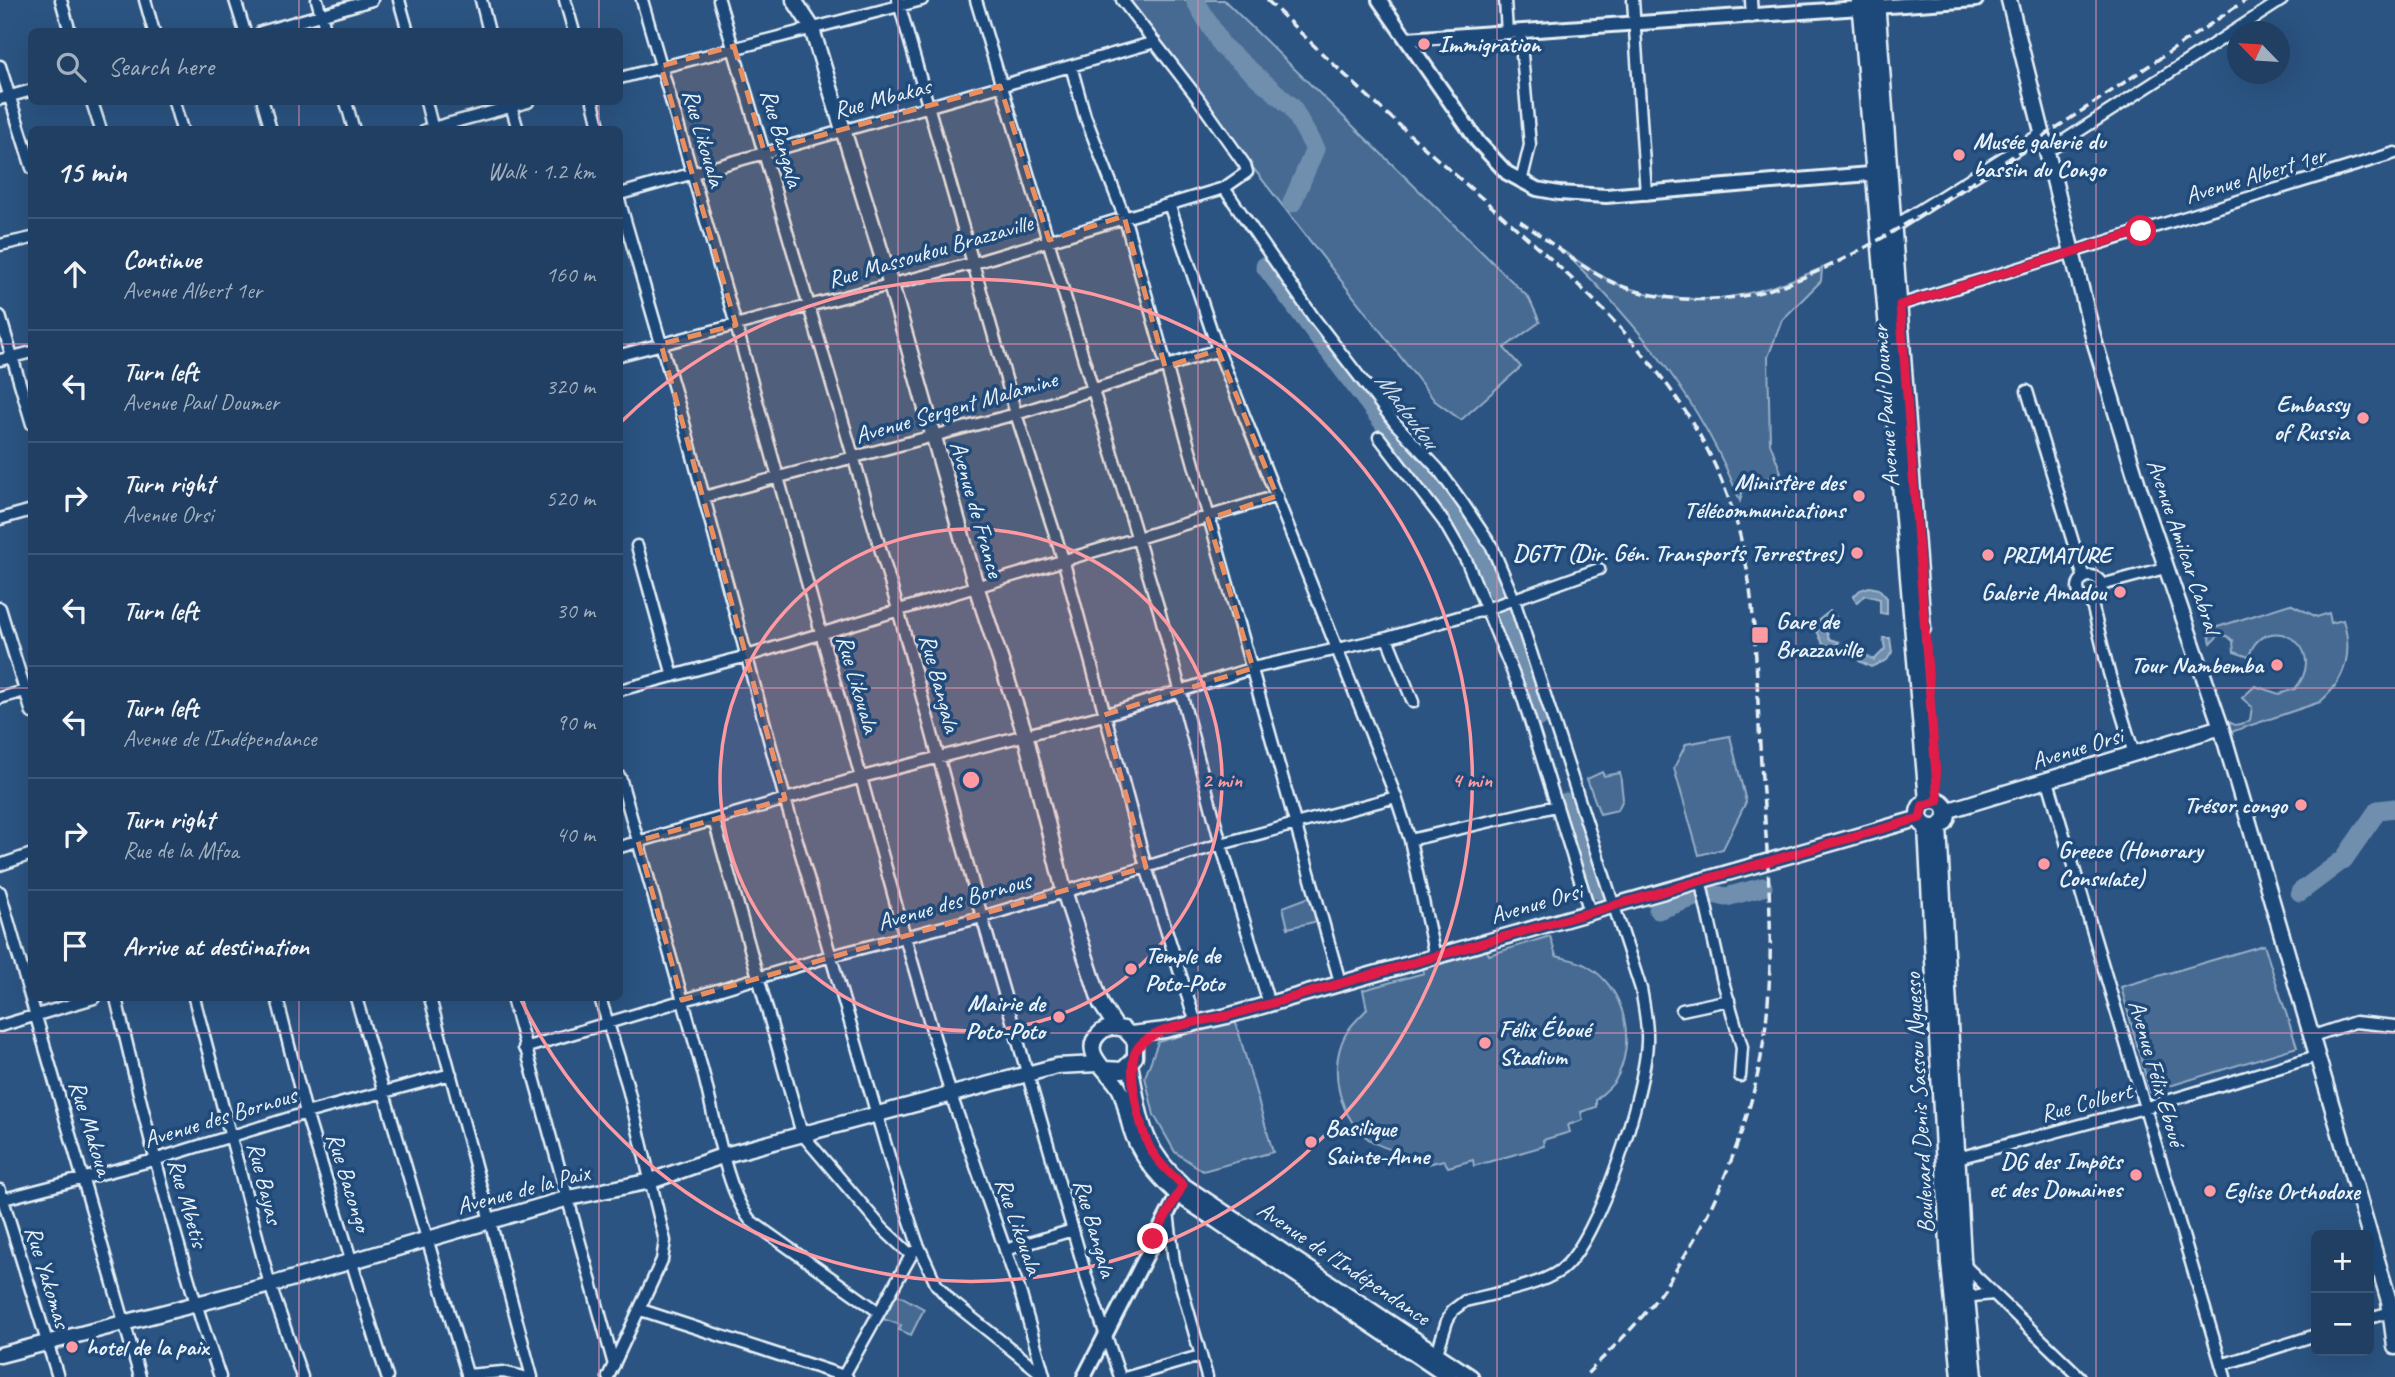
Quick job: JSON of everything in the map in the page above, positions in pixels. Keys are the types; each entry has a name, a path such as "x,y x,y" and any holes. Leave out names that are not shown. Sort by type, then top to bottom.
{"main road":[{"name":"Avenue de France","path":"794,0 811,26 891,285 976,586 1026,734 1064,891 1101,1004"},
{"name":"Avenue Amilcar Cabral","path":"2009,0 2094,340 2165,568 2221,727 2391,1312 2395,1347"},
{"name":"Avenue Paul Doumer","path":"1869,4 1908,497 1937,804"},
{"name":"Avenue Orsi","path":"1937,804 2048,781 2221,727"},
{"path":"1937,804 1945,820 1928,824 1920,811 1937,804"},
{"name":"Avenue Orsi","path":"1131,1034 1164,1030 1269,1004 1700,880 1928,824"},
{"name":"Boulevard Denis Sassou Nguesso","path":"1928,824 1956,1257 1960,1298 1974,1377"},
{"path":"1101,1004 1116,1027 1131,1034 1137,1049"},
{"path":"1101,1004 1094,1056 1101,1066"},
{"path":"1057,1066 1097,1036 1116,1027"},
{"path":"1057,1066 1101,1066 1114,1071 1130,1065 1137,1049 1164,1030"},
{"name":"Avenue de l'Indépendance","path":"1130,1065 1149,1146 1184,1192 1449,1377"},
{"name":"Avenue de la Paix","path":"0,1356 270,1285 426,1239 492,1223 569,1198 651,1181 725,1155 1057,1066"},
{"name":"Avenue de l'Indépendance","path":"1101,1066 1122,1093 1131,1130 1141,1151 1162,1181 1184,1192 1471,1377"},
{"name":"Boulevard Denis Sassou Nguesso","path":"1960,1298 1961,1377"}],"street":[{"path":"61,0 69,28"},
{"path":"145,0 152,28"},
{"path":"235,0 243,28"},
{"path":"317,0 325,28"},
{"path":"275,28 372,0"},
{"path":"399,0 407,28"},
{"path":"481,0 488,28"},
{"path":"565,0 573,28"},
{"name":"Rue Likouala","path":"642,0 736,325 905,937 951,1094 1005,1250 1044,1376"},
{"name":"Rue Bangala","path":"719,0 898,609 982,917 1073,1230 1120,1377"},
{"path":"804,0 811,26"},
{"path":"623,77 899,3 922,0"},
{"path":"976,0 1093,390 1269,1004"},
{"path":"1122,0 1155,42"},
{"path":"1379,0 1478,142 1500,166 1521,182 1537,189 1584,196 1646,194 1882,173"},
{"path":"1505,0 1514,32 1530,145 1521,182"},
{"path":"1633,0 1646,194"},
{"path":"1751,0 1752,17"},
{"path":"1407,39 1635,26 1869,4 1976,0"},
{"path":"2048,151 2282,0"},
{"path":"899,3 1016,414 1063,559 1146,867 1196,1023"},
{"name":"Rue Mbakas","path":"623,193 1155,42"},
{"name":"Rue Massoukou Brazzaville","path":"623,354 974,263 1224,188 1247,172 1197,97 1155,42"},
{"path":"0,66 5,98 28,158"},
{"path":"1071,66 1085,116 1124,216 1208,519 1253,668 1293,827 1340,982"},
{"path":"5,98 28,91"},
{"path":"93,105 100,126"},
{"path":"175,105 181,126"},
{"path":"263,105 270,126"},
{"path":"346,105 353,126"},
{"path":"426,105 430,126"},
{"path":"440,126 507,105"},
{"path":"510,105 517,126"},
{"path":"594,105 599,126"},
{"path":"1887,231 2044,132"},
{"name":"Avenue Albert 1er","path":"1893,307 2395,153"},
{"path":"1224,188 1322,328 1395,423 1437,469 1492,547 1513,597 1616,904 1641,989 1647,1043 1631,1125 1595,1217 1573,1259 1560,1271 1465,1301 1453,1310 1437,1353"},
{"path":"1169,204 1218,350 1396,797 1410,840 1435,957"},
{"path":"623,213 704,497 785,799 917,1242 936,1284 951,1301 1044,1376"},
{"path":"0,245 28,239"},
{"path":"0,316 28,410"},
{"name":"Avenue Sergent Malamine","path":"704,497 933,438 1218,350"},
{"path":"0,360 28,353"},
{"path":"2027,391 2084,578 2078,590 2082,598 2091,600 2099,596 2101,585"},
{"path":"1379,437 1444,522 1467,562 1522,695 1590,912"},
{"path":"623,689 747,656 821,631 1208,519 1277,496"},
{"path":"0,519 28,511"},
{"path":"637,546 673,676"},
{"path":"2101,585 2165,568"},
{"path":"623,846 862,777 1104,715 1253,668 1387,638 1486,609 1513,597 1599,569"},
{"path":"2084,578 2093,577 2101,585"},
{"path":"2091,600 2109,673 2134,754"},
{"path":"0,608 28,690 0,698"},
{"path":"1387,638 1413,702"},
{"name":"Avenue Félix Eboué","path":"2048,781 2225,1377"},
{"path":"623,788 725,1155 732,1189 741,1209 751,1221 879,1312"},
{"name":"Avenue des Bornous","path":"524,1048 831,956 982,917 1221,844 1293,827 1396,797"},
{"path":"1410,840 1556,806"},
{"path":"714,820 802,1134 883,1229 911,1255"},
{"path":"0,864 28,855"},
{"path":"1700,880 1742,1047 1740,1076"},
{"name":"Rue Makoua","path":"0,892 28,988"},
{"path":"1682,1010 1729,1000"},
{"name":"Rue Makoua","path":"32,1001 140,1377"},
{"path":"0,1026 84,1001"},
{"name":"Rue Mbetis","path":"117,1001 154,1160 195,1304 220,1377"},
{"name":"Rue Bayas","path":"195,1001 270,1285 302,1377"},
{"name":"Rue Bacongo","path":"278,1001 306,1113 387,1377"},
{"path":"357,1001 468,1376 503,1372 524,1377"},
{"path":"431,1001 532,1377"},
{"path":"513,1001 614,1365"},
{"path":"601,1001 627,1084 665,1241 662,1260 608,1377"},
{"path":"2310,1037 2355,1022 2395,1026"},
{"name":"Rue Colbert","path":"1951,1160 2144,1108 2317,1056"},
{"name":"Avenue des Bornous","path":"1,1196 154,1160 306,1113 451,1074"},
{"path":"1084,1377 1153,1239 1184,1192"},
{"name":"Rue Yakomas","path":"1,1196 58,1377"},
{"path":"1168,1216 1174,1261 1206,1377"},
{"path":"1005,1250 1073,1230"},
{"path":"641,1310 845,1377 917,1242"},
{"path":"1956,1257 2080,1377"},
{"path":"1960,1298 1993,1294"},
{"path":"2374,1317 2391,1312"},
{"path":"2221,1365 2311,1337"},
{"path":"1128,1377 1200,1356"}],"highlighted area":[{"path":"734,46 764,151 1000,86 1049,240 1124,216 1165,367 1218,350 1277,496 1208,519 1253,668 1104,715 1146,867 682,1000 638,841 785,799 661,344 736,325 661,66"}],"shaded area":[{"path":"1122,0 1224,0 1529,298 1540,322 1504,348 1521,367 1461,420 1435,401"},
{"path":"1563,251 1619,285 1680,299 1751,293 1822,268 1821,281 1782,320 1768,357 1770,443 1781,472 1743,490 1740,501 1707,430 1665,366 1617,307"},
{"path":"1869,587 1879,589 1887,598 1887,614 1880,613 1880,599 1865,595 1857,603 1853,597 1860,590"},
{"path":"2290,604 2317,617 2329,613 2331,623 2343,620 2347,654 2341,675 2320,702 2231,732 2228,721 2235,725 2250,720 2252,707 2242,698 2255,686 2279,694 2295,689 2304,672 2306,658 2300,646 2291,638 2279,634 2267,635 2256,643 2249,657 2234,652 2233,641 2227,636 2218,636 2211,643 2208,630"},
{"path":"1830,611 1836,617 1825,625 1829,639 1839,642 1833,648 1823,644 1817,631 1820,619"},
{"path":"1883,638 1890,638 1892,652 1887,660 1871,667 1859,661 1862,653 1874,660 1885,649"},
{"path":"1730,736 1746,802 1723,849 1699,855 1674,768 1686,744"},
{"path":"1602,772 1604,776 1620,773 1623,799 1618,810 1600,814 1587,779"},
{"path":"1312,896 1318,921 1288,928 1283,907"},
{"name":"Félix Éboué Stadium","path":"1550,936 1556,956 1583,964 1611,988 1624,1018 1626,1034 1622,1066 1615,1081 1596,1100 1596,1107 1581,1112 1583,1120 1568,1125 1570,1132 1543,1140 1544,1146 1474,1166 1473,1160 1448,1167 1444,1160 1428,1164 1425,1157 1408,1160 1405,1154 1379,1145 1362,1134 1344,1107 1337,1075 1342,1043 1349,1029 1367,1009 1363,990 1424,973 1422,966 1486,948 1489,955"},
{"path":"2264,945 2297,1047 2150,1092 2121,987"},
{"path":"1235,1020 1273,1152 1203,1171 1175,1152 1154,1115 1145,1077 1158,1042"},
{"path":"897,1294 924,1309 911,1335 899,1330 901,1325 883,1319"}],"waterway":[{"name":"Madoukou","path":"1195,0 1222,46 1292,107 1315,149 1292,203"},
{"name":"Madoukou","path":"1265,266 1457,521 1498,591"},
{"name":"Madoukou","path":"1504,612 1540,717"},
{"name":"Madoukou","path":"1566,802 1598,890"},
{"name":"Madoukou","path":"2300,892 2344,859 2378,810 2395,808"},
{"name":"Madoukou","path":"1709,893 1726,897 1763,887"},
{"name":"Madoukou","path":"1658,910 1695,897"}],"railway":[{"path":"1267,0 1381,109 1574,280 1630,339 1689,417 1721,479 1738,528 1749,581 1755,636 1769,886 1769,980 1766,1026 1758,1072 1738,1143 1694,1240 1651,1306 1584,1377"},
{"path":"1520,221 1599,275 1643,293 1698,300 1734,297 1768,290 1821,270 1897,229 2039,139 2246,0"}],"place":[{"name":"Immigration","path":"1424,44"},
{"name":"Musée galerie du bassin du Congo","path":"1959,155"},
{"name":"Embassy of Russia","path":"2363,418"},
{"name":"Ministère des Télécommunications","path":"1859,496"},
{"name":"DGTT (Dir. Gén. Transports Terrestres)","path":"1857,553"},
{"name":"PRIMATURE","path":"1988,555"},
{"name":"Galerie Amadou","path":"2120,592"},
{"name":"Gare de Brazzaville","path":"1760,635"},
{"name":"Tour Nambemba","path":"2277,665"},
{"name":"Trésor congo","path":"2301,805"},
{"name":"Greece (Honorary Consulate)","path":"2044,864"},
{"name":"Temple de Poto-Poto","path":"1131,969"},
{"name":"Mairie de Poto-Poto","path":"1059,1017"},
{"name":"Félix Éboué Stadium","path":"1485,1043"},
{"name":"Basilique Sainte-Anne","path":"1311,1142"},
{"name":"DG des Impôts et des Domaines","path":"2136,1175"},
{"name":"Eglise Orthodoxe","path":"2210,1191"},
{"name":"hotel de la paix","path":"72,1347"}],"route":[{"path":"1153,1239 1183,1185 1168,1171 1149,1146 1130,1065 1137,1049 1164,1030 1227,1016 1920,818 1923,805 1928,801 1938,801 1922,624 1900,305 2141,231"}]}
